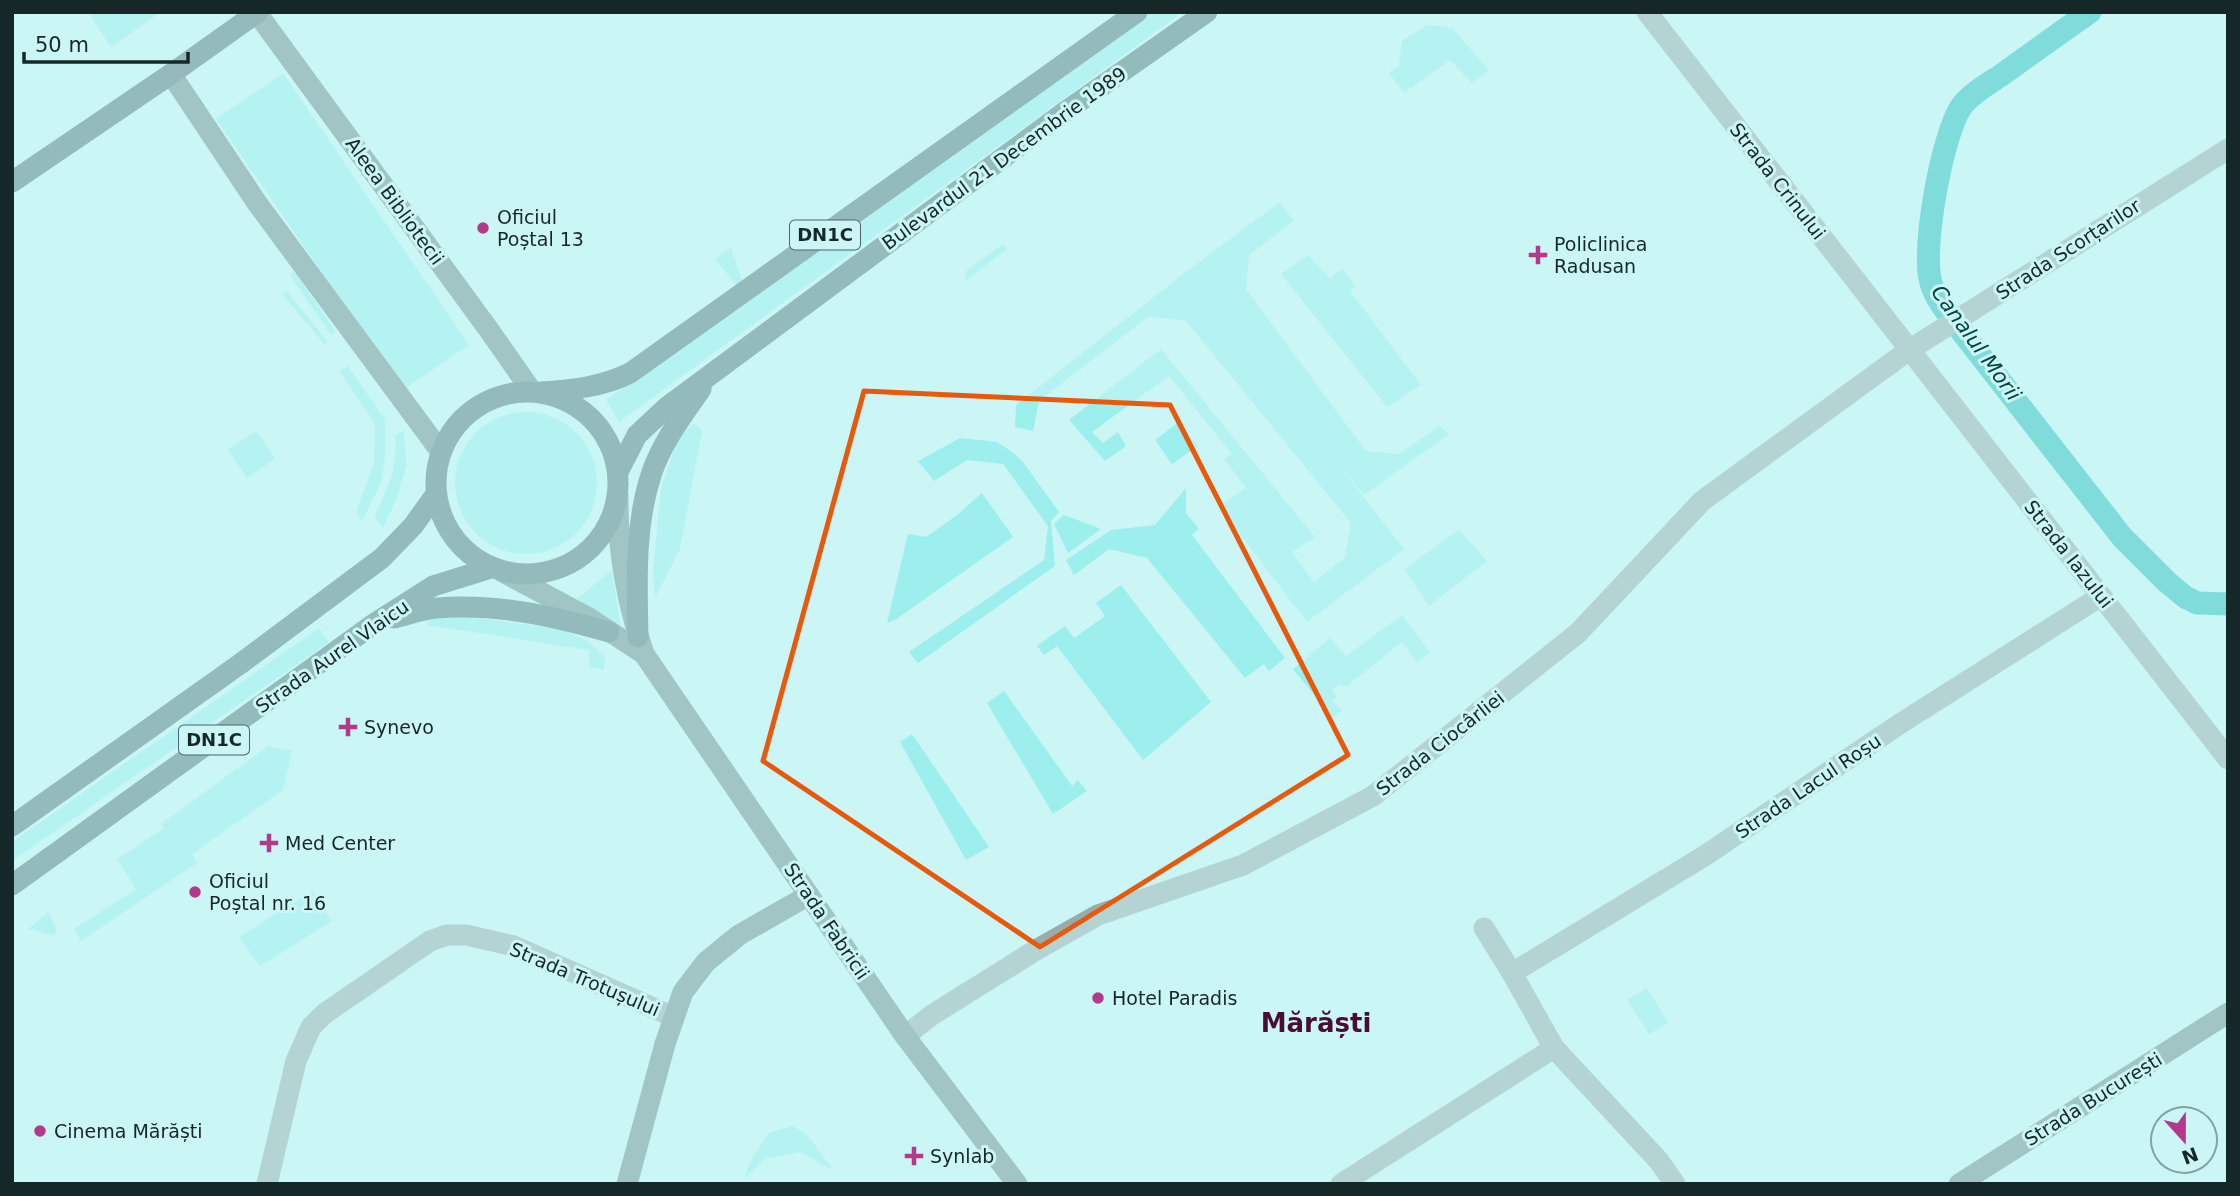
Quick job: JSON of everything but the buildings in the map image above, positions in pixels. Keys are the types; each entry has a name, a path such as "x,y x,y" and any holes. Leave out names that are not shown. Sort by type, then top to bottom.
{"main road":[{"name":"Bulevardul 21 Decembrie 1989","path":"536,391 578,389 605,384 631,373 1137,12"},
{"name":"Bulevardul 21 Decembrie 1989","path":"618,472 638,435 667,407 1066,111 1207,12"},
{"name":"Aleea Bibliotecii","path":"257,13 536,391"},
{"path":"12,182 257,13"},
{"path":"171,74 257,203 440,452"},
{"path":"641,645 637,578 640,515 653,470 667,442 712,373"},
{"name":"DN1C","path":"510,391 536,391 578,406 593,419 610,444 618,472 618,495 601,536 586,552 567,565 545,572 523,574 496,569 474,558 460,546 444,522 436,495 435,473 440,452 450,433 464,416 481,404 510,391"},
{"name":"DN1C","path":"12,826 240,664 382,558 413,526 436,495"},
{"name":"Strada Fabricii","path":"618,495 620,546 628,594 641,645 905,1036 1017,1184"},
{"name":"Strada Fabricii","path":"496,569 589,618 609,632 641,645"},
{"name":"Strada Aurel Vlaicu","path":"12,885 375,623 433,586 496,569"},
{"path":"375,623 434,608 471,607 532,613 609,632"},
{"path":"627,1184 674,1017 684,992 706,962 740,935 809,895"},
{"name":"Strada București","path":"1959,1184 2228,1013"}],"street":[{"name":"Strada Crinului","path":"1647,12 1909,350"},
{"name":"Strada Scorțarilor","path":"1909,350 2228,149"},
{"name":"Strada Iazului","path":"1909,350 2228,759"},
{"name":"Strada Ciocârliei","path":"905,1036 1024,957 1098,915 1243,865 1373,796 1578,633 1702,501 1909,350"},
{"name":"Strada Lacul Roșu","path":"1512,973 1706,855 1898,725 2101,596"},
{"path":"1484,928 1554,1048 1659,1161 1675,1184"},
{"name":"Strada Trotușului","path":"267,1184 296,1061 311,1027 324,1014 430,941 447,935 466,935 514,946 674,1017"},
{"path":"1340,1184 1554,1048"}],"highlighted area":[{"path":"864,391 1170,405 1348,755 1040,947 763,761"}],"shaded area":[{"path":"88,12 161,12 111,47"},
{"path":"1145,12 1183,12 619,422 606,400"},
{"path":"1427,25 1452,28 1489,70 1472,83 1450,60 1404,93 1389,73 1399,65 1402,41"},
{"path":"283,73 469,345 403,390 216,119"},
{"path":"1280,202 1294,221 1249,255 1246,289 1366,451 1399,454 1440,426 1449,434 1364,495 1338,464 1404,549 1307,622 1219,507 1246,488 1224,459 1232,454 1169,376 1092,432 1103,443 1118,432 1126,446 1105,461 1069,420 1161,349 1315,537 1292,552 1314,582 1345,557 1351,523 1186,321 1149,316 1039,401 1033,431 1015,427 1016,405"},
{"path":"1003,244 1007,249 965,281 966,271"},
{"path":"731,248 743,284 738,287 715,259"},
{"path":"1308,255 1330,279 1342,269 1355,286 1350,291 1421,385 1387,407 1281,274"},
{"path":"294,271 336,332 331,335 290,275"},
{"path":"286,290 327,341 325,345 283,295"},
{"path":"348,366 385,420 385,458 381,483 362,521 356,512 374,463 375,424 340,371"},
{"path":"526,412 553,417 577,432 592,456 597,483 592,510 577,534 553,549 526,554 499,549 475,534 460,510 455,483 460,456 475,432 499,417"},
{"path":"1179,422 1198,446 1172,464 1155,440"},
{"path":"694,423 702,431 680,549 655,598 653,572 661,489 678,437"},
{"path":"256,431 275,459 247,478 228,450"},
{"path":"404,431 406,467 396,500 383,528 374,517 391,477 396,447 395,435"},
{"path":"960,438 997,442 1023,462 1059,512 1051,521 1055,566 918,663 909,652 1044,560 1048,526 1003,464 967,460 934,481 918,461"},
{"path":"1186,488 1186,513 1199,529 1192,535 1285,658 1269,671 1264,664 1245,678 1147,558 1109,549 1074,575 1066,560 1111,530 1155,525"},
{"path":"982,493 1013,537 887,623 908,534 926,537"},
{"path":"1064,515 1101,529 1068,553 1054,524"},
{"path":"1459,530 1487,561 1429,606 1404,569"},
{"path":"612,570 621,628 577,599"},
{"path":"1121,585 1211,702 1143,760 1057,646 1044,655 1037,646 1065,626 1074,638 1105,616 1096,603"},
{"path":"1402,615 1430,652 1417,662 1402,642 1346,687 1340,684 1332,690 1337,697 1332,701 1342,710 1333,718 1293,669 1330,638 1346,656"},
{"path":"471,617 560,629 587,641 605,656 604,670 589,667 589,650 427,625 430,619"},
{"path":"319,628 329,642 12,861 12,842"},
{"path":"1004,691 1072,786 1078,780 1087,791 1053,814 987,703"},
{"path":"912,734 989,847 966,860 900,742"},
{"path":"268,746 292,751 283,790 192,854 197,863 81,941 74,929 136,889 117,859 164,828 161,824"},
{"path":"312,891 332,921 260,966 239,937"},
{"path":"48,912 57,930 53,935 28,929"},
{"path":"1647,988 1668,1023 1649,1034 1627,1000"},
{"path":"793,1126 808,1136 834,1171 800,1152 765,1159 744,1179 750,1162 769,1133"}],"waterway":[{"name":"Canalul Morii","path":"2090,12 1970,97 1961,107 1947,142 1935,194 1929,246 1931,283 1949,315 2122,537 2185,597 2197,603 2228,604"}],"place":[{"name":"Oficiul Poștal 13","path":"483,228"},
{"name":"Policlinica Radusan","path":"1538,255"},
{"name":"Synevo","path":"348,727"},
{"name":"Med Center","path":"269,843"},
{"name":"Oficiul Poștal nr. 16","path":"195,892"},
{"name":"Hotel Paradis","path":"1098,998"},
{"name":"Cinema Mărăști","path":"40,1131"},
{"name":"Synlab","path":"914,1156"}],"district":[{"name":"Mărăști","path":"1316,1023"}]}
